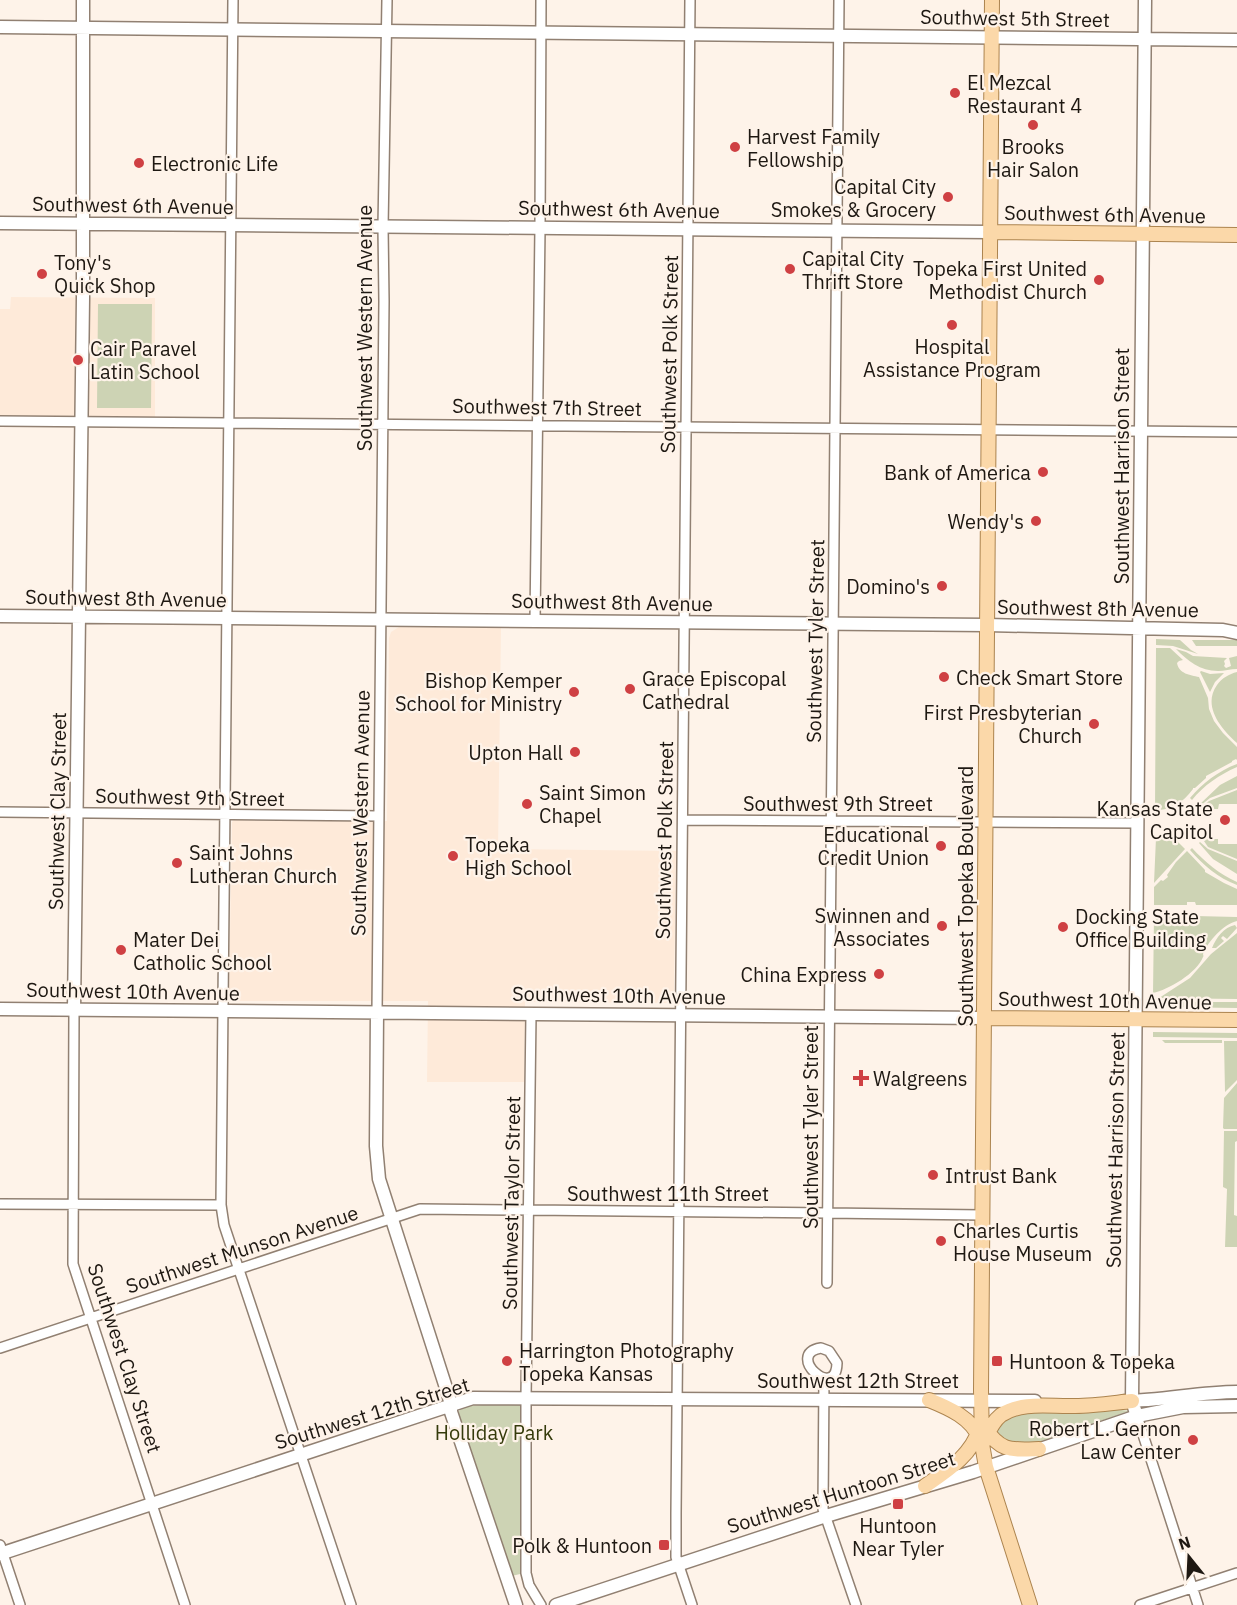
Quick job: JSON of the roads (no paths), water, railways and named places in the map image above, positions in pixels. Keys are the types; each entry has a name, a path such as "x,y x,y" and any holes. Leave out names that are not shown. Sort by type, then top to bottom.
{"main road":[{"name":"Southwest Clay Street","path":"74,1010 83,0"},
{"name":"Southwest Topeka Boulevard","path":"992,0 981,1400 986,1467 1030,1605"},
{"name":"Southwest Harrison Street","path":"1137,1416 1132,1401 1144,0"},
{"name":"Southwest 5th Street","path":"0,27 1237,40"},
{"name":"Southwest 6th Avenue","path":"0,223 1237,235"},
{"name":"Southwest 8th Avenue","path":"0,616 987,625 1223,630 1237,633"},
{"name":"Southwest 8th Avenue","path":"1223,630 1237,626"},
{"name":"Southwest 10th Avenue","path":"0,1009 1237,1020"},
{"name":"Southwest Western Avenue","path":"377,1012 376,1146 379,1179 451,1405 451,1412 516,1605"},
{"name":"Southwest 12th Street","path":"1,1551 152,1504 473,1398 1132,1401 1237,1392"},
{"path":"929,1400 948,1408 1000,1446 1016,1450 1039,1449"},
{"path":"925,1486 952,1467 982,1433 1000,1416 1012,1409 1028,1406 1077,1406 1132,1401"},
{"path":"1137,1416 1183,1407 1237,1406"},
{"name":"Southwest Huntoon Street","path":"556,1605 1137,1416"}],"street":[{"path":"233,0 221,1205 224,1225 351,1605"},
{"name":"Southwest Western Avenue","path":"377,1012 387,0"},
{"path":"536,621 541,0"},
{"name":"Southwest Polk Street","path":"690,0 676,1557 692,1605"},
{"name":"Southwest Tyler Street","path":"827,1283 839,0"},
{"name":"Southwest 7th Street","path":"0,421 1237,432"},
{"name":"Southwest 9th Street","path":"0,812 379,816"},
{"name":"Southwest 9th Street","path":"683,820 1137,824"},
{"name":"Southwest Clay Street","path":"74,1010 73,1264 185,1605"},
{"name":"Southwest Taylor Street","path":"531,1014 526,1573 529,1585 540,1605"},
{"path":"0,1204 221,1205"},
{"name":"Southwest 11th Street","path":"392,1218 427,1209 982,1215"},
{"name":"Southwest Munson Avenue","path":"0,1348 392,1218"},
{"path":"824,1378 824,1509 856,1605"},
{"name":"Southwest Harrison Street","path":"1137,1416 1198,1605"},
{"path":"1,1551 20,1605"},
{"path":"1140,1605 1237,1573"}],"place":[{"name":"El Mezcal Restaurant 4","path":"955,93"},
{"name":"Brooks Hair Salon","path":"1033,125"},
{"name":"Harvest Family Fellowship","path":"735,147"},
{"name":"Electronic Life","path":"139,163"},
{"name":"Capital City Smokes & Grocery","path":"948,197"},
{"name":"Capital City Thrift Store","path":"790,269"},
{"name":"Tony's Quick Shop","path":"42,274"},
{"name":"Topeka First United Methodist Church","path":"1099,280"},
{"name":"Hospital Assistance Program","path":"952,325"},
{"name":"Cair Paravel Latin School","path":"78,360"},
{"name":"Bank of America","path":"1043,472"},
{"name":"Wendy's","path":"1036,521"},
{"name":"Domino's","path":"942,586"},
{"name":"Check Smart Store","path":"944,677"},
{"name":"Grace Episcopal Cathedral","path":"630,689"},
{"name":"Bishop Kemper School for Ministry","path":"574,692"},
{"name":"First Presbyterian Church","path":"1094,724"},
{"name":"Upton Hall","path":"575,752"},
{"name":"Saint Simon Chapel","path":"527,804"},
{"name":"Kansas State Capitol","path":"1225,820"},
{"name":"Educational Credit Union","path":"941,846"},
{"name":"Topeka High School","path":"453,856"},
{"name":"Saint Johns Lutheran Church","path":"177,863"},
{"name":"Swinnen and Associates","path":"942,926"},
{"name":"Docking State Office Building","path":"1063,927"},
{"name":"Mater Dei Catholic School","path":"121,950"},
{"name":"China Express","path":"879,974"},
{"name":"Walgreens","path":"861,1078"},
{"name":"Intrust Bank","path":"933,1175"},
{"name":"Charles Curtis House Museum","path":"941,1241"},
{"name":"Harrington Photography Topeka Kansas","path":"507,1361"},
{"name":"Huntoon & Topeka","path":"997,1361"},
{"name":"Robert L. Gernon Law Center","path":"1193,1440"},
{"name":"Huntoon Near Tyler","path":"898,1504"},
{"name":"Polk & Huntoon","path":"664,1545"}],"park label":[{"name":"Holliday Park","path":"494,1432"}]}
